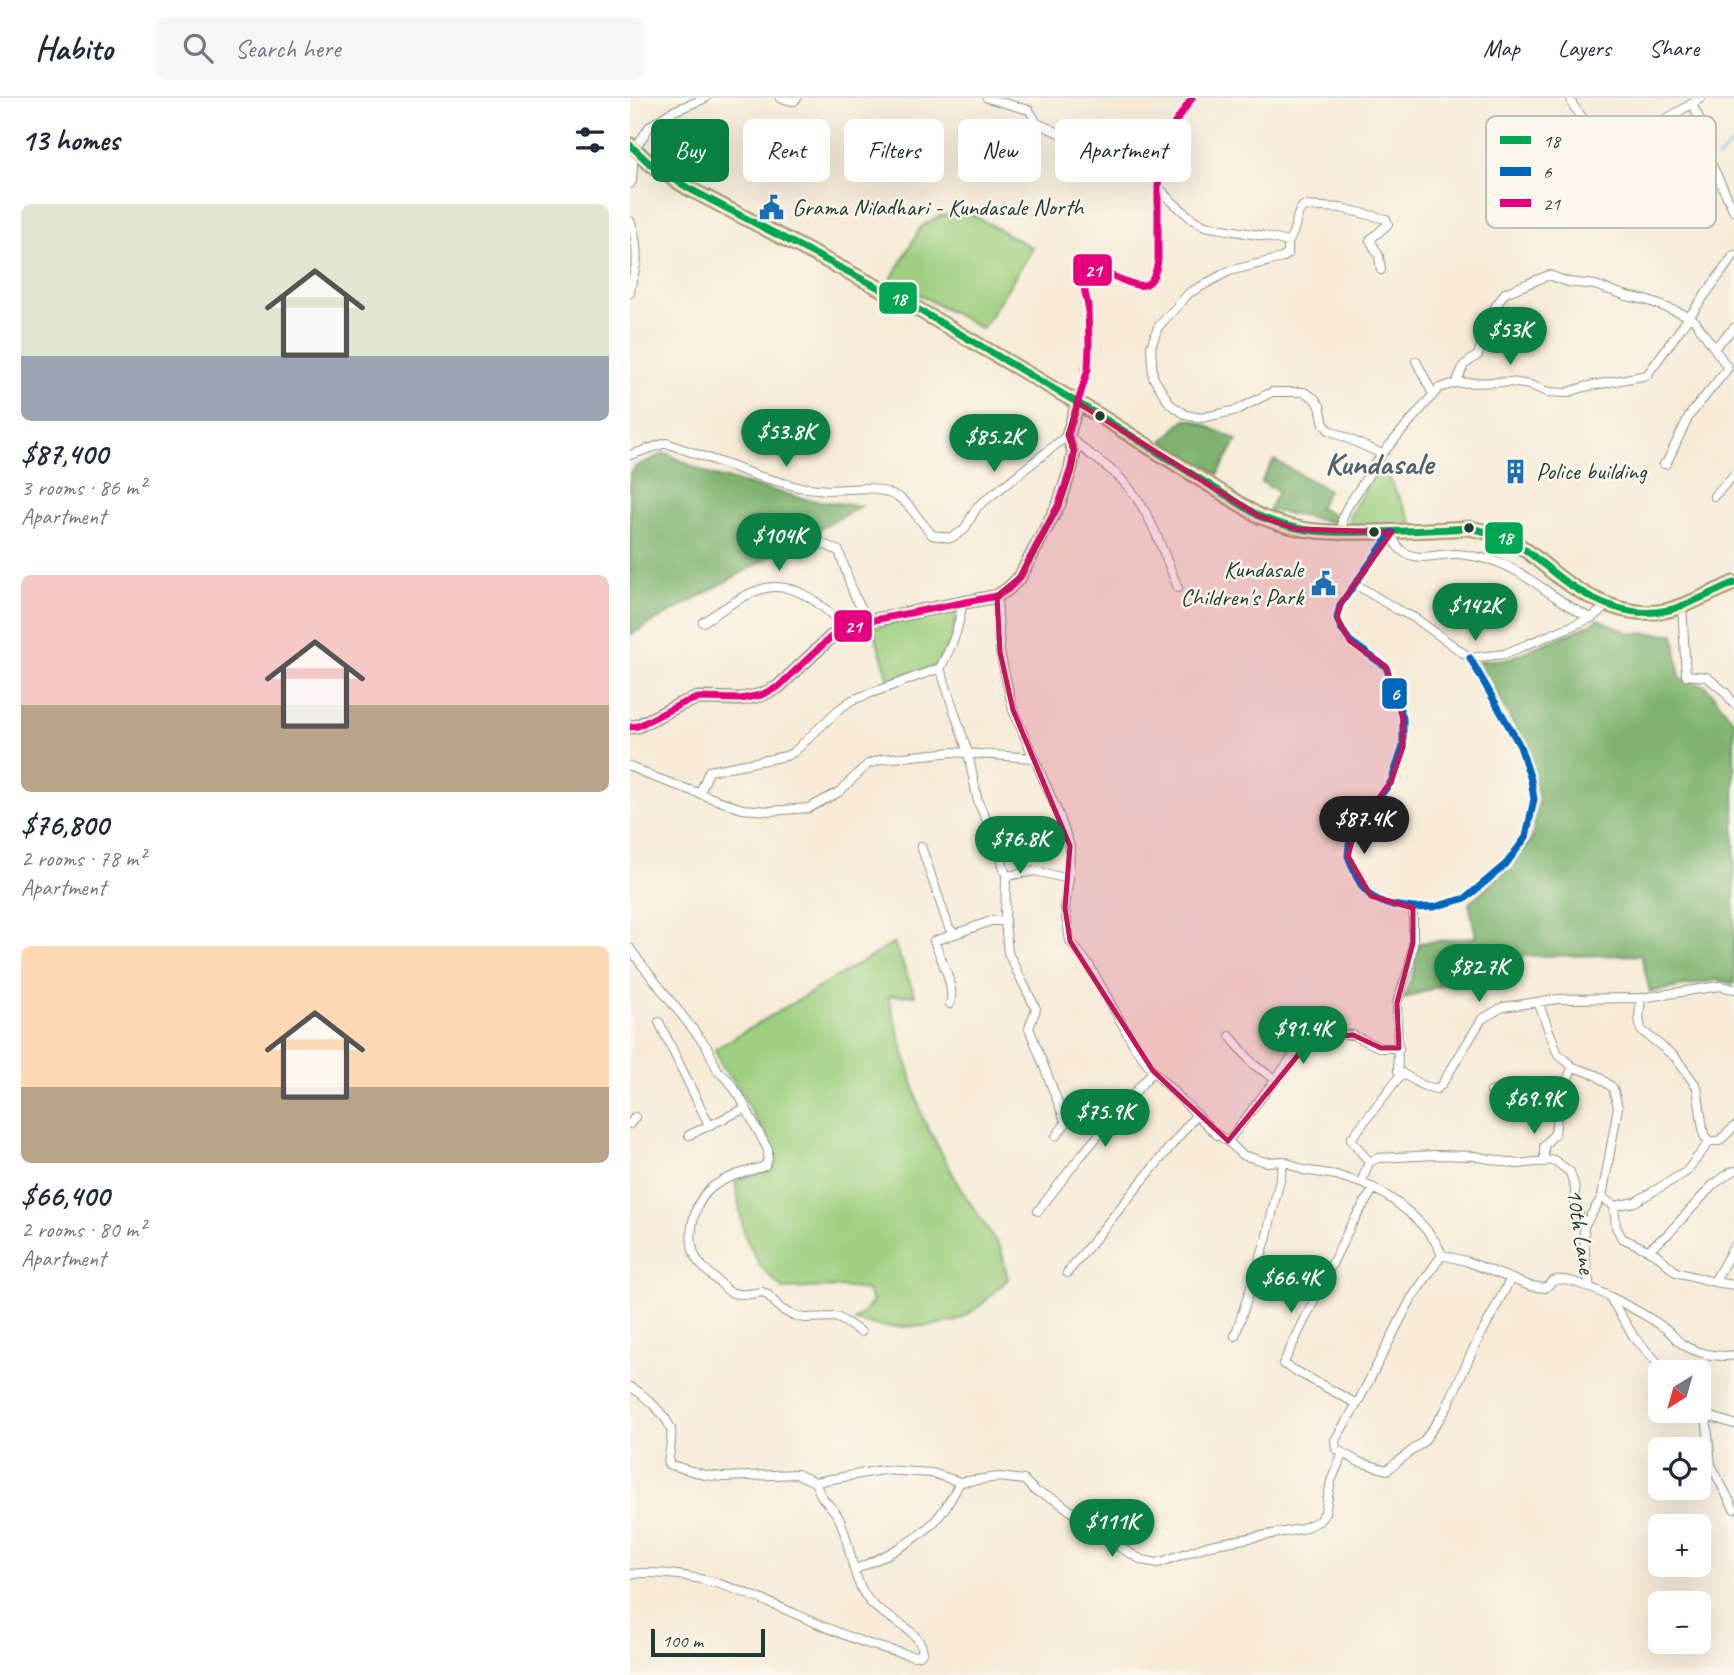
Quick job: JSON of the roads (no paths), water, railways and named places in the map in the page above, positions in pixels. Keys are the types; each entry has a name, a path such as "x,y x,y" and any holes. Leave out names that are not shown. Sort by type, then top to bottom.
{"highway":[{"path":"632,148 649,163 688,188 902,300 1078,403 1259,516 1277,524 1316,532 1343,533 1469,528 1501,536 1607,606 1637,612 1656,612 1682,606 1734,583"}],"street":[{"path":"630,184 632,148 650,126 671,112 706,98"},
{"path":"780,98 794,101 797,98"},
{"path":"987,98 1029,110 1037,123 1055,131"},
{"path":"1178,119 1192,98"},
{"path":"1571,98 1581,116"},
{"path":"1670,116 1701,98"},
{"path":"1692,104 1698,116"},
{"path":"1716,174 1734,211"},
{"path":"630,455 666,443 758,476 798,487 827,490 870,488 886,492 908,505 932,535 951,538 964,530 977,507 1068,435 1088,369 1088,306 1082,278 1085,272 1090,270 1106,273 1138,286 1146,285 1153,278 1157,272 1158,260 1159,182"},
{"path":"1158,186 1192,219 1205,226 1288,242"},
{"path":"1381,270 1379,256 1370,240 1388,224 1386,219 1342,208 1303,206 1288,242 1288,254 1282,258 1229,271 1189,293 1158,327 1151,347 1153,377 1170,404 1186,415 1201,418 1237,410 1272,392 1304,391 1320,406 1324,424 1329,430 1382,454"},
{"path":"630,221 634,228 637,263 630,293"},
{"path":"1343,533 1342,520 1346,509 1382,454 1439,388 1456,383 1510,382 1530,385 1548,392 1566,393 1584,387 1647,376 1734,256"},
{"path":"1456,383 1464,365 1478,355 1493,310 1505,293 1549,275 1568,282 1595,285 1689,316 1728,368 1689,416 1664,464"},
{"path":"1714,348 1734,328"},
{"path":"1416,361 1433,394"},
{"path":"1068,435 1079,447 1117,476 1145,509 1178,589"},
{"path":"630,727 638,726 698,698 741,699 770,691 778,687 831,637 846,628 996,596 1008,589 1020,577 1059,504 1074,451 1068,435"},
{"path":"1714,496 1734,475"},
{"path":"1355,584 1415,618 1471,658 1520,746 1531,779 1534,799 1526,837 1506,864 1466,898 1434,907 1413,908 1386,904 1363,888 1348,856 1356,827 1391,782 1402,747 1403,718 1386,667 1350,641 1337,618 1340,605 1392,531"},
{"path":"1392,531 1397,546 1412,556 1423,558 1455,554 1488,559 1523,574 1552,597 1591,618"},
{"path":"821,543 839,551 854,595 869,621"},
{"path":"703,622 748,595 766,588 785,587 800,592 829,612 846,628"},
{"path":"996,596 1000,652 1013,710 1070,846 1065,908 1070,941 1089,965 1135,1046 1153,1071 1216,1134 1228,1140 1242,1155 1266,1161 1284,1161 1303,1170 1336,1175 1374,1188 1426,1228 1437,1242 1442,1255"},
{"path":"700,793 709,771 786,756 852,700 940,668 961,620 962,603"},
{"path":"1471,658 1504,654 1591,618 1607,606"},
{"path":"1682,606 1686,675 1707,677 1725,692 1734,704"},
{"path":"940,668 968,753 978,802 996,840 1006,876 1005,920 1009,953 1036,1009 1029,1028 1066,1123 1056,1136"},
{"path":"630,766 742,809 770,810 809,808 839,792 868,764 883,759 953,752 1032,758"},
{"path":"920,846 949,928 955,934"},
{"path":"1006,876 1035,872 1069,879"},
{"path":"1413,908 1413,943 1409,967 1397,1003 1398,1071 1424,1086 1437,1088 1442,1084 1482,1019 1503,1007 1558,999 1642,998 1720,986 1734,989"},
{"path":"950,1004 953,997 950,984 934,941 991,921 1005,920"},
{"path":"630,948 707,1047 718,1071 729,1081 768,1150 765,1166 720,1182 708,1190 699,1203 691,1237 696,1257 730,1292 750,1295 762,1292 792,1315 804,1318 837,1317 861,1332"},
{"path":"1642,998 1639,1018 1641,1030 1675,1058 1697,1087 1704,1136 1710,1141 1719,1141 1734,1127"},
{"path":"1538,1002 1558,1054 1573,1067 1596,1075 1613,1088 1618,1107 1602,1196 1584,1226"},
{"path":"659,1022 709,1125"},
{"path":"1228,1140 1297,1051 1312,1038 1332,1034 1353,1035 1381,1048 1399,1048"},
{"path":"1230,1036 1254,1065 1275,1079"},
{"path":"1491,1092 1514,1085 1554,1090 1566,1082 1573,1067"},
{"path":"1038,1211 1153,1071"},
{"path":"1361,1183 1369,1162 1351,1139 1402,1073"},
{"path":"689,1135 746,1108"},
{"path":"1067,1273 1197,1114"},
{"path":"1544,1162 1544,1146 1555,1133 1557,1116"},
{"path":"1614,1206 1635,1202 1686,1172 1710,1141"},
{"name":"10th Lane","path":"1369,1162 1378,1158 1436,1155 1474,1156 1517,1164 1554,1160 1570,1172 1575,1188 1574,1205 1584,1226 1590,1288"},
{"path":"1235,1336 1266,1240 1284,1161"},
{"path":"1648,1250 1668,1234 1713,1185 1734,1171"},
{"path":"1357,1404 1283,1364 1351,1225 1374,1188"},
{"path":"1602,1196 1614,1206 1616,1227 1622,1238 1656,1254 1676,1272 1734,1285"},
{"path":"1714,1282 1734,1246"},
{"path":"1442,1255 1466,1261 1530,1286 1545,1288 1553,1281 1564,1280 1590,1288 1608,1295 1665,1329 1682,1344 1700,1352 1734,1355"},
{"path":"1442,1255 1411,1299 1357,1404 1335,1440 1336,1449 1359,1462 1387,1470 1423,1442 1445,1411 1511,1278"},
{"path":"1608,1295 1634,1337 1655,1360"},
{"path":"630,1387 662,1415 671,1429 668,1464 705,1475 723,1477 797,1474 815,1482 882,1470 932,1473 960,1482 999,1477 1024,1480 1035,1491 1056,1500 1121,1548 1142,1560 1158,1563 1210,1545 1301,1529 1319,1521 1325,1513 1331,1481 1343,1453"},
{"path":"1712,1417 1734,1424"},
{"path":"1707,1423 1712,1465 1734,1509"},
{"path":"630,1574 685,1574 734,1587 863,1642 920,1656 923,1651 921,1642 873,1604 856,1579 838,1516 821,1495 815,1482"},
{"path":"854,1570 915,1537 934,1522 960,1482"}],"waterway":[{"path":"1717,159 1734,141"}],"place":[{"name":"Grama Niladhari - Kundasale North","path":"772,207"},
{"name":"Police building","path":"1516,471"},
{"name":"Kundasale Children's Park","path":"1323,583"}],"district":[{"name":"Kundasale","path":"1379,463"}]}
